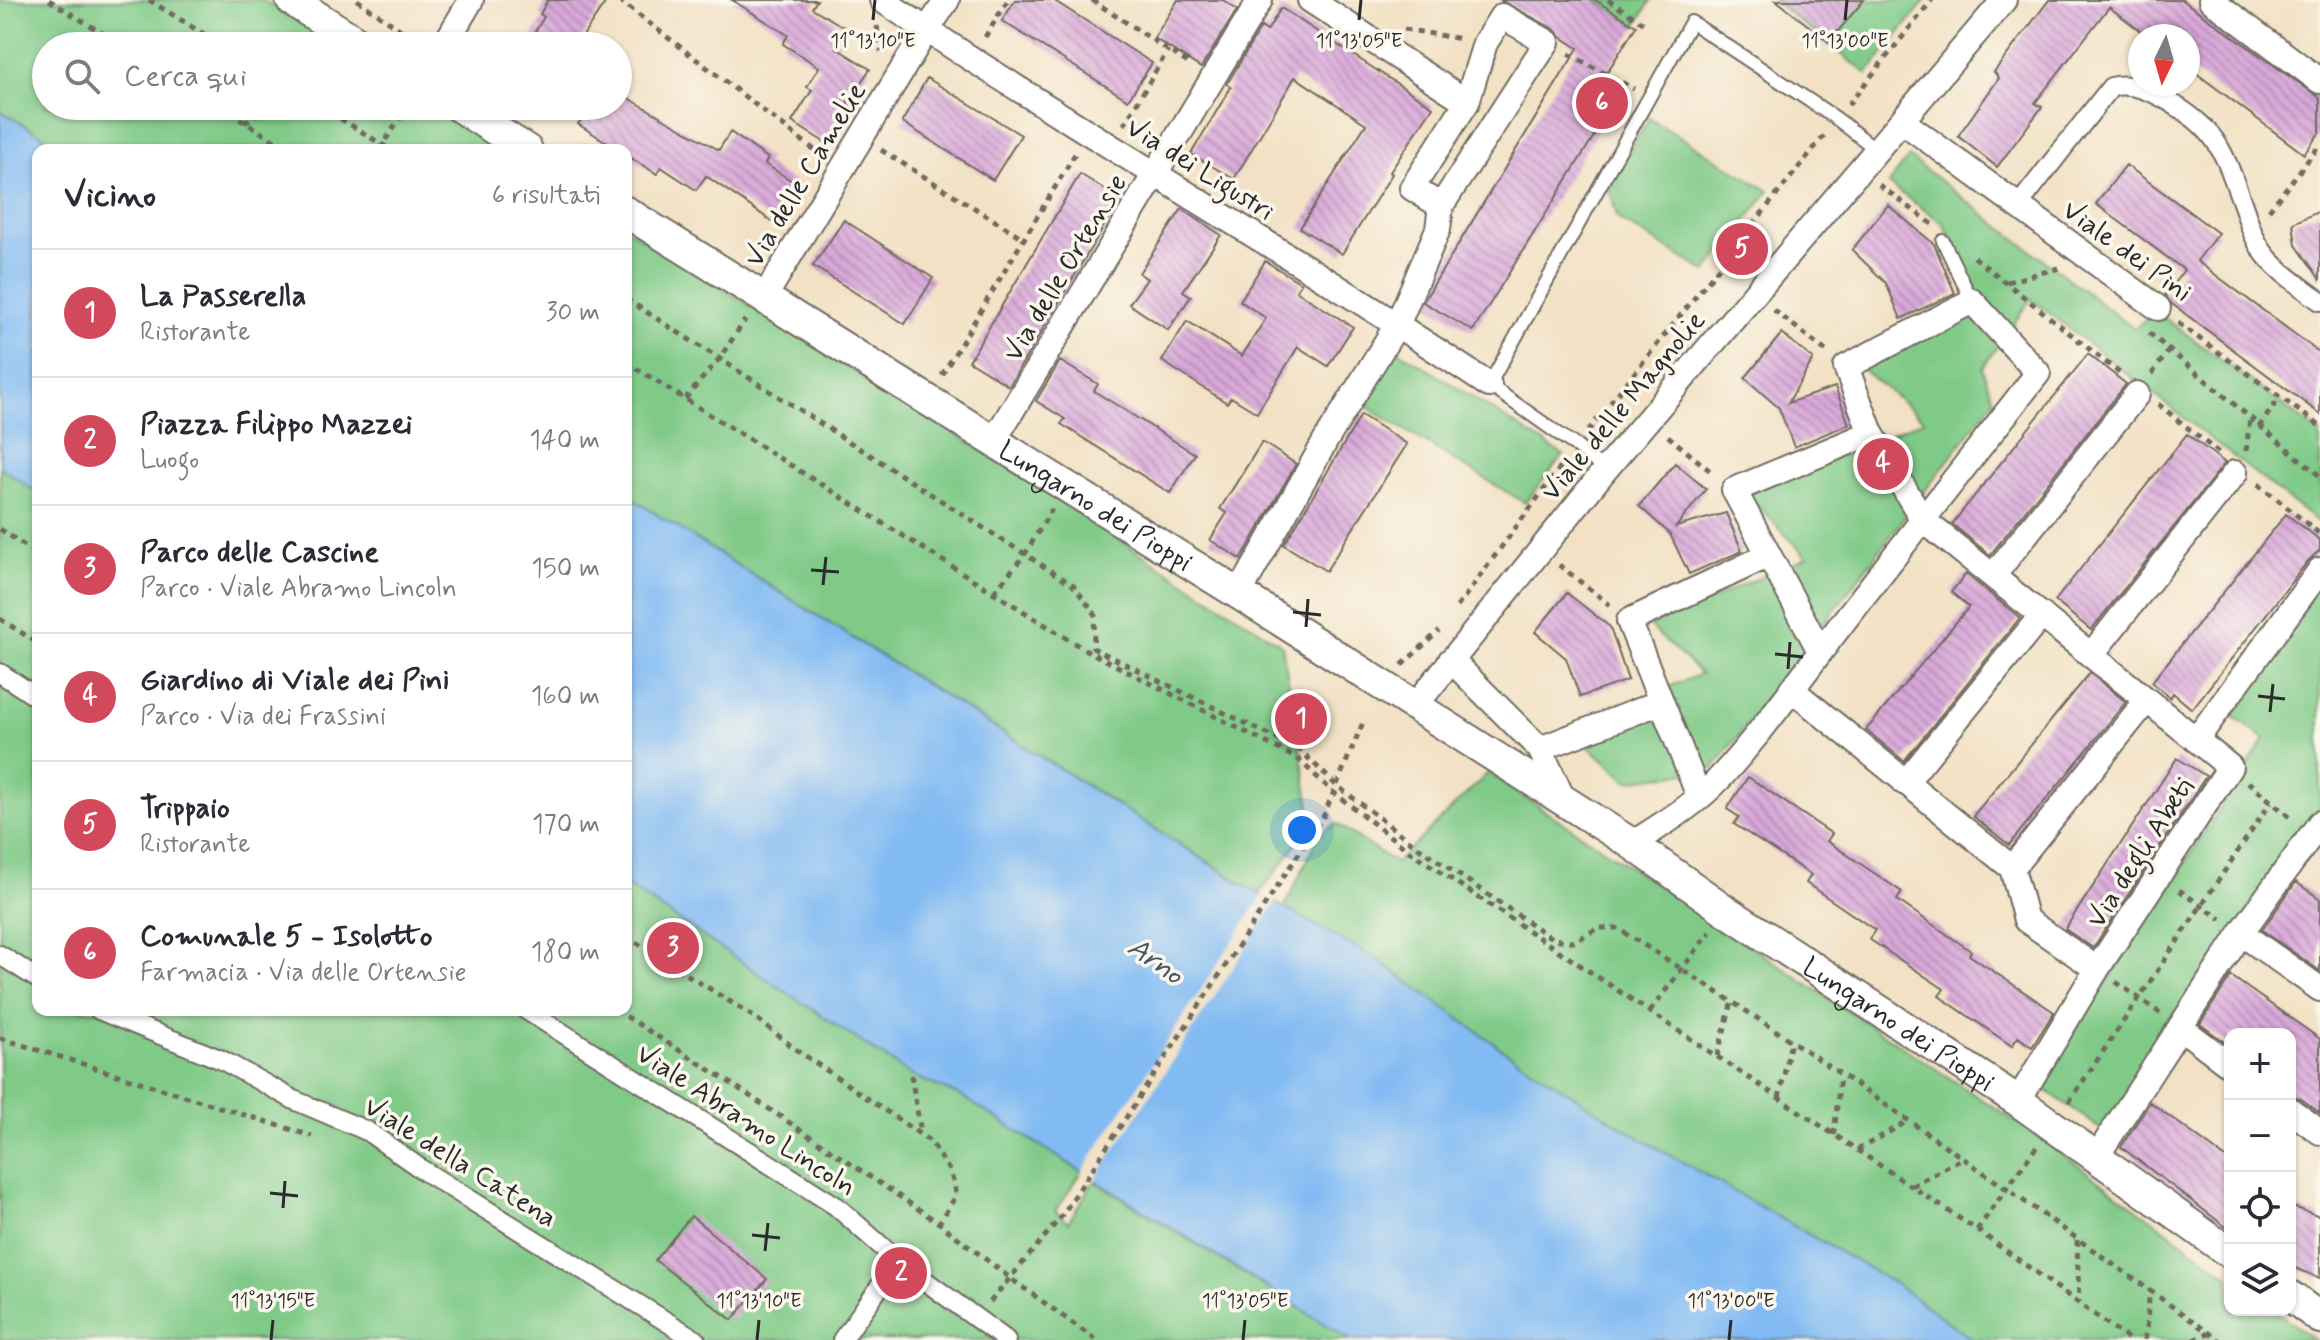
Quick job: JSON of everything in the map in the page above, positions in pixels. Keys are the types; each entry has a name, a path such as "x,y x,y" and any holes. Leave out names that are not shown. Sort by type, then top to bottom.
{"street":[{"path":"291,0 341,32"},
{"path":"452,32 471,0"},
{"name":"Via dei Ligustri","path":"882,0 1155,176 1398,323 1489,385"},
{"name":"Via delle Camelie","path":"756,306 947,0"},
{"name":"Via delle Ortensie","path":"993,442 1260,0"},
{"path":"1310,0 1467,102"},
{"name":"Viale delle Magnolie","path":"1415,706 1605,470 2004,0"},
{"path":"2211,0 2320,81"},
{"path":"2247,0 2248,26"},
{"path":"1239,594 1326,440 1398,323 1438,229 1441,206 1547,42 1502,16 1485,43 1467,102 1412,188 1441,206"},
{"path":"2017,207 2111,87 2132,85 2178,106 2215,138 2225,154 2253,232 2264,253 2320,301"},
{"path":"480,120 518,144"},
{"name":"Viale dei Pini","path":"1902,121 2153,305"},
{"name":"Lungarno dei Pioppi","path":"632,216 756,306 927,400 1632,844 1725,910 2018,1101 2224,1249"},
{"path":"1632,844 1718,780 1791,689 1820,651 1923,520 2038,373 1972,301 1846,367 1871,433 1923,520 2230,767"},
{"path":"1993,576 2141,388"},
{"path":"1820,651 1734,490 1871,433"},
{"path":"2091,655 2240,467"},
{"path":"1699,796 1629,621 1767,556"},
{"name":"Via degli Abeti","path":"2196,740 2320,570"},
{"path":"1905,783 2042,615"},
{"path":"1451,660 1540,749 1564,801"},
{"path":"0,673 32,694"},
{"path":"1791,689 2012,868 2147,700"},
{"path":"1540,749 1661,702"},
{"name":"Via degli Abeti","path":"2018,1101 2097,969 2230,767"},
{"path":"2097,1156 2241,933 2317,834"},
{"name":"Via degli Abeti","path":"2012,868 2026,920 2097,969"},
{"path":"2241,933 2320,989"},
{"path":"0,955 32,975"},
{"name":"Viale della Catena","path":"114,1016 222,1060 294,1100 367,1131 424,1171 696,1340"},
{"name":"Viale Abramo Lincoln","path":"535,1016 836,1206 898,1261 1006,1340"},
{"path":"2180,1027 2224,1060"},
{"path":"2296,1114 2320,1132"},
{"path":"842,1340 898,1261"},
{"path":"2296,1300 2320,1318"}],"lane":[{"path":"1605,470 1489,385 1691,22 1837,119 1877,150"},
{"path":"1943,241 1972,301"}],"path":[{"path":"49,0 100,32"},
{"path":"149,0 200,32"},
{"path":"357,0 404,32"},
{"path":"619,0 842,171"},
{"path":"981,42 1008,0"},
{"path":"1092,0 1212,79"},
{"path":"1608,0 1643,23"},
{"path":"1452,615 1576,446 1932,0"},
{"path":"1397,28 1485,43"},
{"path":"1547,42 1649,97"},
{"path":"1120,131 1168,50"},
{"path":"240,120 279,144"},
{"path":"245,123 249,120"},
{"path":"340,120 375,144"},
{"path":"384,144 399,120"},
{"path":"927,400 1088,133"},
{"path":"861,138 1023,238"},
{"path":"2253,232 2320,145"},
{"path":"1879,185 1936,227"},
{"path":"2006,282 2058,268 2073,247"},
{"path":"632,303 1073,585 1095,614 1093,648 1300,750 1336,785 1415,845 1553,939 1574,942 1598,928 1617,928 1682,968 2006,1187 2219,1340"},
{"path":"2153,305 2137,323 2320,476"},
{"name":"Viale dei Pini","path":"2153,305 2320,426"},
{"path":"685,399 719,359 756,306"},
{"path":"1774,310 1846,367"},
{"path":"2141,388 2169,350"},
{"path":"632,366 1082,648 1298,759 1333,792 1409,851 1977,1230 2130,1340"},
{"path":"2259,427 2280,397"},
{"path":"2240,467 2250,419"},
{"path":"1668,436 1734,490"},
{"path":"993,592 1025,554 1066,488"},
{"path":"0,529 32,551"},
{"path":"1559,565 1629,621"},
{"path":"0,619 32,639"},
{"path":"1400,667 1443,627"},
{"path":"977,1318 1061,1217 1324,815 1364,720"},
{"path":"2230,767 2271,802 2317,834"},
{"path":"2064,1109 2271,802"},
{"path":"2159,877 2241,933"},
{"path":"1650,1011 1716,924"},
{"path":"632,940 756,1018 794,1048 921,1134 938,1152 955,1186 956,1196 939,1223"},
{"path":"2097,969 2180,1027"},
{"path":"1717,1056 1732,1002"},
{"path":"625,1016 939,1223 1096,1340"},
{"path":"0,1038 318,1138"},
{"path":"1779,1098 1791,1041"},
{"path":"911,1075 921,1134"},
{"path":"1834,1135 1840,1076"},
{"path":"1857,1150 1908,1121"},
{"path":"1977,1230 2042,1139"},
{"path":"1912,1186 1963,1158"},
{"path":"2077,1239 2079,1303"},
{"path":"2145,1340 2150,1288"},
{"path":"2194,1340 2208,1333"}],"green space":[{"path":"0,0 263,0 314,32 32,32 32,120 453,120 491,144 57,144 0,111"},
{"path":"1596,0 1651,0 1636,26"},
{"path":"1773,0 1926,0 1867,74"},
{"path":"1649,118 1769,191 1706,272 1618,219 1608,185"},
{"path":"1909,157 2134,329 2155,311 2320,433 2320,524 2031,299 1982,368 1994,400 1713,769 1628,781 1567,728 1701,674 1649,626 1807,557 1747,495 1924,420 1862,369 1984,305 1943,223 1888,184"},
{"path":"632,232 997,460 1282,645 1310,806 1297,841 1259,894 632,499"},
{"path":"1396,349 1563,455 1525,503 1362,404"},
{"path":"0,467 32,489 32,1016 632,1016 632,889 911,1075 961,1096 1082,1172 1055,1211 1068,1222 1094,1181 1351,1340 0,1340"},
{"path":"2320,583 2320,815 2104,1131 2040,1086 2265,739 2222,709"},
{"path":"1488,773 2042,1139 2224,1273 2224,1316 2282,1316 2315,1340 1973,1340 1897,1285 1640,1138 1509,1054 1376,959 1284,908 1318,838 1326,829 1337,824 1396,863"}],"water":[{"path":"0,111 57,144 32,144 32,489 0,467"},
{"name":"Arno","path":"632,499 1242,884 1376,959 1509,1054 1638,1137 1897,1285 1973,1340 1351,1340 961,1096 911,1075 632,889"}],"pier":[{"path":"1264,893 1277,900 1093,1183 1080,1175"}],"building":[{"path":"548,0 607,0 585,32 535,32 544,17 540,14"},
{"path":"732,0 817,0 812,8 847,29 836,48 870,69 847,103 853,107 829,145 792,122 812,90 807,87 819,67 783,44 788,35"},
{"path":"1015,0 1053,0 1152,63 1128,100 1002,21"},
{"path":"1178,0 1223,0 1237,10 1201,68 1154,38"},
{"path":"1500,0 1595,0 1636,26 1601,82 1620,94 1473,331 1423,302 1578,48 1554,29"},
{"path":"1776,0 1864,0 1829,42"},
{"path":"2049,0 2182,0 2320,98 2320,132 2304,154 2200,76 2200,24 2131,24 2109,7 2035,103 2042,107 1997,167 1958,136 1999,78 1994,72"},
{"path":"1281,8 1433,107 1342,254 1300,228 1366,124 1295,77 1234,179 1191,154 1231,87 1227,84 1261,27 1267,31"},
{"path":"927,78 1021,135 993,180 902,122"},
{"path":"632,100 719,150 730,132 768,158 765,164 800,186 776,224 706,176 696,190 661,167 657,174 632,159 632,144 610,144 578,124 581,120 632,120"},
{"path":"2126,165 2218,233 2197,261 2320,353 2320,414 2172,304 2165,295 2184,270 2096,204"},
{"path":"1080,174 1120,199 1009,386 969,361"},
{"path":"1888,205 1934,244 1955,293 1901,319 1886,283 1852,250"},
{"path":"1182,209 1221,235 1183,291 1191,296 1168,330 1129,304 1147,279 1139,273"},
{"path":"2320,211 2320,279 2296,245 2293,223"},
{"path":"844,220 933,278 905,324 813,266"},
{"path":"1265,261 1301,283 1296,291 1353,327 1328,366 1298,347 1257,413 1231,397 1227,403 1162,361 1187,321 1242,356 1266,318 1240,301"},
{"path":"1782,333 1813,359 1788,403 1835,387 1849,424 1794,447 1779,408 1745,378"},
{"path":"2088,354 2126,384 1990,555 1952,524"},
{"path":"1060,361 1098,384 1094,391 1195,454 1170,493 1061,424 1065,419 1036,401"},
{"path":"1361,415 1407,444 1326,571 1284,545"},
{"path":"2187,434 2225,463 2091,630 2055,601"},
{"path":"1262,442 1296,464 1241,559 1210,540 1227,513 1220,509"},
{"path":"1675,463 1706,489 1676,527 1726,513 1742,551 1689,574 1670,534 1639,506"},
{"path":"2286,514 2320,540 2320,550 2308,561 2192,709 2173,693 2170,698 2152,682"},
{"path":"1966,574 2020,618 1904,761 1866,730 1969,607 1951,592"},
{"path":"1567,593 1610,627 1628,680 1580,697 1566,658 1535,632"},
{"path":"2090,673 2126,702 2009,845 1973,816"},
{"path":"2177,758 2206,776 2093,948 2065,929"},
{"path":"1748,777 1832,834 1827,841 1902,892 1897,900 1971,951 1969,955 2054,1012 2032,1047 2018,1037 2012,1046 1939,996 1944,989 1869,939 1875,930 1806,883 1811,875 1734,824 1739,817 1727,809"},
{"path":"2296,882 2320,899 2320,971 2262,930"},
{"path":"2231,976 2320,1039 2320,1113 2296,1097 2296,1028 2224,1028 2224,1042 2200,1024"},
{"path":"2150,1102 2224,1157 2224,1225 2121,1147"},
{"path":"2296,1208 2320,1216 2320,1278 2296,1268"},
{"path":"691,1216 767,1279 732,1320 655,1260"}],"place":[{"name":"Comunale 5 - Isolotto","path":"1602,103"},
{"name":"Trippaio","path":"1742,249"},
{"name":"Giardino di Viale dei Pini","path":"1883,464"},
{"name":"La Passerella","path":"1301,719"},
{"name":"Parco delle Cascine","path":"673,948"},
{"name":"Piazza Filippo Mazzei","path":"901,1273"}]}
